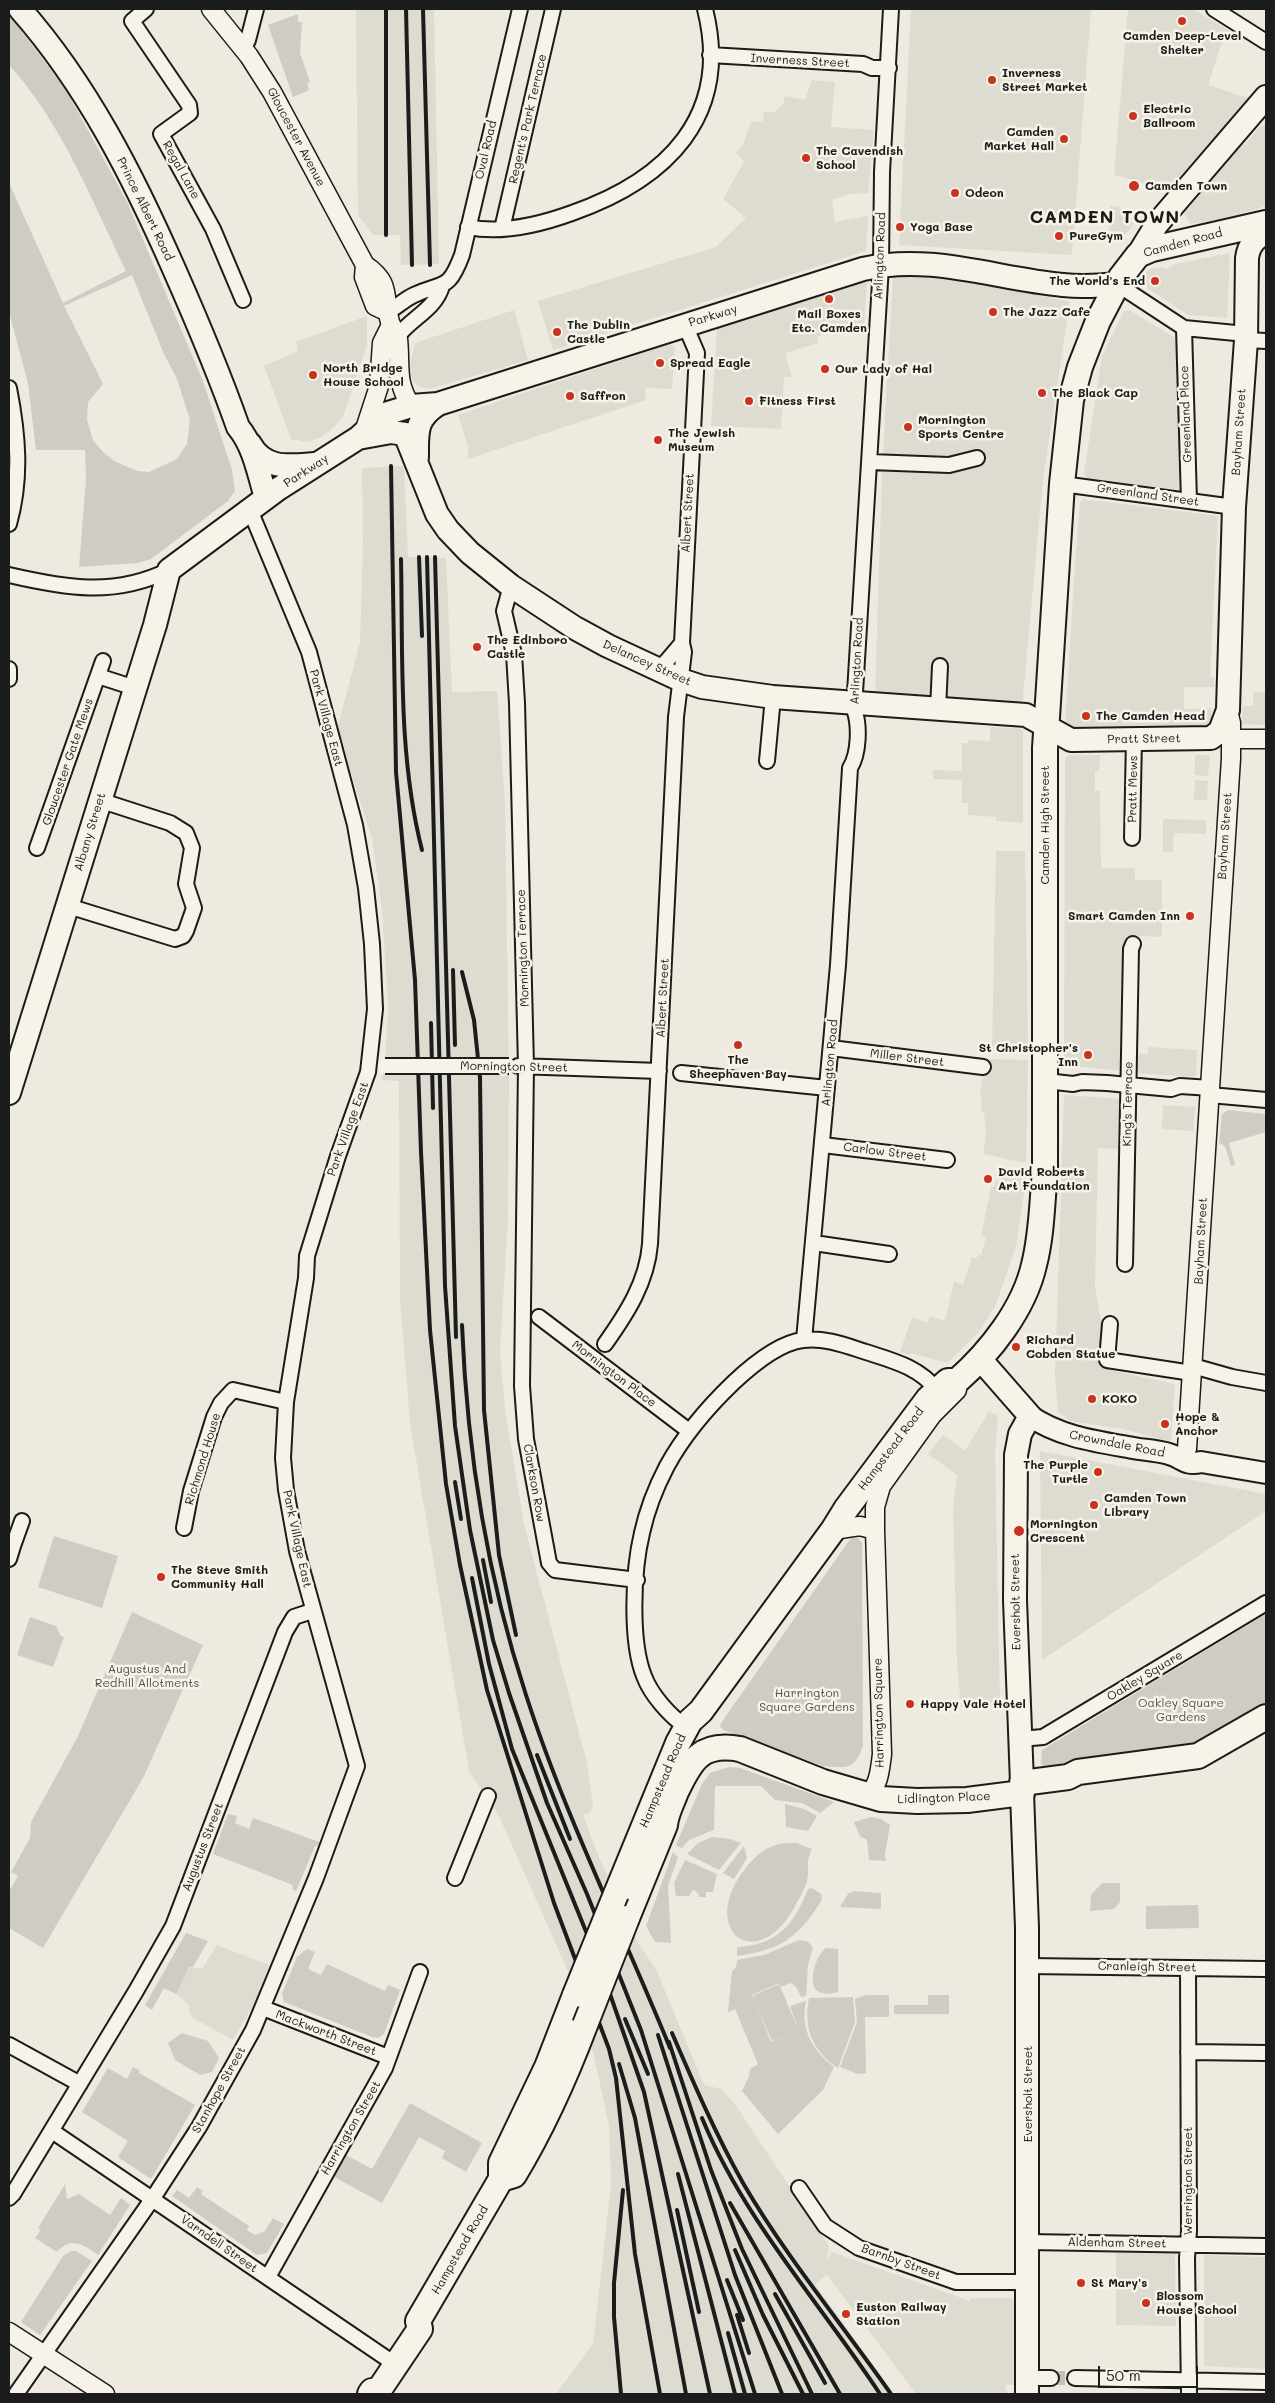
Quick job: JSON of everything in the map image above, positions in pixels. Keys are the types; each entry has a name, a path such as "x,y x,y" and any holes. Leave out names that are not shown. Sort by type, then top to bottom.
{"highway":[{"name":"Camden Road","path":"1117,284 1138,255 1159,248 1266,223"},
{"name":"Camden High Street","path":"961,1375 1022,1297 1034,1266 1040,1239 1044,1178 1046,1081 1046,726 1062,484 1074,386 1098,321 1117,284"},
{"name":"Hampstead Road","path":"418,2321 420,2329 380,2388 371,2393 369,2384 411,2323 418,2321 501,2179 501,2163 519,2129 547,2067 616,1894 692,1720 912,1420 961,1375"},
{"path":"1022,1788 1068,1777 1078,1772 1192,1758 1266,1717"},
{"path":"692,1720 706,1730 718,1747 740,1749 823,1782 867,1796"},
{"name":"Hampstead Road","path":"501,2179 514,2175 554,2103 666,1816 690,1764 704,1751 718,1747"},
{"name":"Lidlington Place","path":"867,1796 917,1801 967,1800 1022,1788"}],"main road":[{"name":"Prince Albert Road","path":"20,9 70,72 123,161 153,220 242,431 237,442 242,465 257,504"},
{"path":"1138,255 1157,224 1266,97"},
{"name":"Bayham Street","path":"1228,710 1234,507 1252,338 1249,248 1256,238 1266,232"},
{"name":"Parkway","path":"175,566 257,504 361,435 379,418 403,408 438,404 863,269 918,264 954,266 1049,284 1083,286 1117,284"},
{"name":"Delancey Street","path":"417,460 417,429 427,411 438,404"},
{"path":"242,431 256,454 270,464 288,466 318,464"},
{"name":"Parkway","path":"361,435 391,432 405,434"},
{"name":"Delancey Street","path":"405,434 417,460 431,502 448,530 470,553 512,586 583,632 681,680 702,687 772,697 1026,716 1046,726"},
{"name":"Albany Street","path":"9,1093 99,800 175,566"},
{"name":"Pratt Street","path":"1046,726 1070,740 1211,738 1220,731 1228,710"},
{"path":"961,1375 1030,1416"},
{"name":"Crowndale Road","path":"1030,1416 1047,1428 1065,1434 1128,1448 1187,1455 1266,1473"},
{"name":"Eversholt Street","path":"1020,1739 1015,1600 1016,1455 1020,1434 1030,1416"},
{"path":"1020,1739 1022,1788"},
{"name":"Eversholt Street","path":"1022,1788 1027,1966 1027,2386"}],"street":[{"name":"Regal Lane","path":"146,9 132,21 190,106 190,113 161,134 213,229 243,300"},
{"name":"Gloucester Avenue","path":"211,9 244,49 272,92 365,265 375,271 386,291 403,408"},
{"path":"244,49 256,9"},
{"name":"Oval Road","path":"392,324 429,308 440,293 442,286 456,269 468,227 520,9"},
{"name":"Regent's Park Terrace","path":"502,229 554,9"},
{"path":"468,227 502,229 559,218 631,187 654,170 683,141 698,116 708,79 710,55 709,29 705,9"},
{"name":"Arlington Road","path":"804,1340 828,1088 850,768 854,762 858,720 854,710 881,266 882,172 891,9"},
{"path":"1214,9 1266,42"},
{"name":"Inverness Street","path":"710,55 863,64 872,68 888,68"},
{"path":"1117,284 1184,328 1252,338"},
{"path":"361,435 374,405 381,376 382,343 392,324 414,295 442,286"},
{"name":"Albert Street","path":"605,1344 635,1298 647,1263 650,1244 676,717 684,652 682,643 696,353 686,325"},
{"name":"Greenland Place","path":"1184,328 1189,501"},
{"path":"381,376 403,408"},
{"path":"9,388 19,467 17,490 9,524"},
{"name":"Delancey Street","path":"403,408 405,434"},
{"path":"870,462 949,465 977,458"},
{"name":"Greenland Street","path":"1062,484 1234,507"},
{"name":"Park Village East","path":"257,504 309,652 355,825 366,888 372,944 375,1009 369,1066 338,1156 307,1256 306,1278 286,1402 283,1458 286,1490 297,1551 312,1611 354,1753"},
{"path":"9,575 58,585 118,587 139,583 175,566"},
{"name":"Mornington Terrace","path":"512,586 504,611 514,654 516,682 526,1066 521,1311"},
{"path":"655,668 664,663 682,643"},
{"name":"Gloucester Gate Mews","path":"38,848 103,660"},
{"path":"938,710 940,666"},
{"path":"9,669 9,679"},
{"path":"98,676 135,688"},
{"path":"767,761 772,697"},
{"name":"Bayham Street","path":"1187,1455 1237,739 1228,710"},
{"path":"1237,739 1266,739"},
{"name":"Pratt Mews","path":"1132,838 1134,740"},
{"path":"68,906 175,938 183,936 194,908 186,884 192,848 186,833 170,823 99,800"},
{"name":"King's Terrace","path":"1125,1264 1131,949 1133,944"},
{"name":"Miller Street","path":"831,1048 898,1052 983,1067"},
{"name":"Mornington Street","path":"369,1066 526,1066 659,1072"},
{"path":"681,1073 828,1088"},
{"path":"1046,1081 1128,1085 1172,1090 1180,1086 1211,1092 1233,1099 1266,1100"},
{"name":"Carlow Street","path":"823,1145 947,1160"},
{"path":"814,1243 889,1254"},
{"name":"Clarkson Row","path":"521,1311 523,1413 548,1564 554,1570 637,1580"},
{"name":"Mornington Place","path":"540,1317 690,1431"},
{"path":"1110,1324 1107,1360 1192,1369 1266,1383"},
{"path":"692,1720 671,1717 668,1710 653,1694 640,1665 635,1626 641,1534 650,1503 666,1467 690,1431 721,1394 746,1371 785,1346 804,1340 837,1344 910,1367 929,1380 961,1375"},
{"name":"Harrington Square","path":"867,1796 872,1792 880,1775 882,1754 875,1507 881,1486 932,1415 956,1390 961,1375"},
{"name":"Richmond House","path":"184,1528 191,1491 221,1403 232,1390 286,1402"},
{"path":"10,1550 22,1521"},
{"path":"833,1530 860,1526 875,1530"},
{"name":"Oakley Square","path":"1020,1739 1043,1737 1266,1603"},
{"name":"Augustus Street","path":"9,2198 52,2131 174,1926 289,1624 294,1616 312,1611"},
{"name":"Stanhope Street","path":"16,2394 153,2198 199,2127 263,2008 316,1878 357,1766 354,1753"},
{"path":"456,1878 488,1796"},
{"name":"Cranleigh Street","path":"1027,1966 1266,1969"},
{"name":"Werrington Street","path":"1188,1968 1189,2394"},
{"name":"Harrington Street","path":"268,2277 374,2090 420,1972"},
{"name":"Mackworth Street","path":"263,2008 388,2057"},
{"path":"9,2045 80,2084"},
{"path":"1188,2052 1266,2054"},
{"name":"Varndell Street","path":"52,2131 386,2358"},
{"name":"Barnby Street","path":"799,2188 825,2226 859,2248 956,2282 1027,2282"},
{"name":"Aldenham Street","path":"1028,2242 1266,2246"},
{"path":"9,2332 105,2394"},
{"path":"1027,2386 1051,2378"},
{"path":"1075,2378 1190,2378 1266,2382"}],"shaded area":[{"path":"356,9 434,9 439,264 401,265 400,235 373,235 358,215"},
{"path":"911,9 1091,9 1072,255 899,245"},
{"path":"1128,9 1193,9 1229,31 1220,48 1208,85 1251,99 1166,191 1153,180 1149,184 1114,175"},
{"path":"812,80 835,82 831,127 874,130 868,193 848,194 832,200 835,222 868,216 866,251 553,350 538,301 716,247 746,218 723,199 744,162 736,153 743,145 751,122 763,121 764,112 774,112 783,104 785,96 805,100"},
{"path":"1266,124 1266,206 1226,218 1190,224 1184,214 1242,143 1245,145 1258,128"},
{"path":"1110,206 1119,207 1132,218 1130,221 1134,224 1125,235 1117,236 1109,230"},
{"path":"1230,253 1227,318 1188,315 1143,285 1141,281 1149,269 1164,267 1166,269 1175,264"},
{"path":"893,275 963,279 1070,302 1043,479 1022,707 875,696 882,473"},
{"path":"865,281 867,284 863,335 825,333 818,337 818,343 785,353 792,377 784,377 781,429 711,426 717,328"},
{"path":"514,310 528,360 429,389 416,385 411,377 410,366 415,343"},
{"path":"1124,311 1131,311 1177,339 1181,490 1088,479 1084,473 1102,356"},
{"name":"North Bridge House School","path":"367,316 367,345 343,417 321,437 308,442 291,439 264,366 298,351 296,342"},
{"path":"670,344 675,348 672,389 645,388 646,400 468,459 468,446 458,415"},
{"path":"404,466 408,557 446,558 452,692 497,691 505,803 509,1080 508,1216 500,1353 505,1409 524,1524 587,1763 593,1805 590,1813 583,1815 596,1850 638,1943 656,1969 704,2085 721,2089 735,2104 829,2246 826,2262 832,2252 970,2301 970,2298 1012,2298 1014,2300 1014,2385 1005,2385 1006,2394 916,2394 827,2275 815,2284 893,2394 556,2394 593,2344 611,2184 609,2125 593,2052 567,1969 499,1816 469,1771 410,1423 400,1298 399,1081 381,1080 385,1066 388,1007 382,910 372,838 337,730 360,642 363,543 362,468"},
{"path":"1083,499 1218,516 1210,677 1214,677 1214,687 1184,687 1184,709 1211,708 1211,728 1065,727 1075,563 1080,503"},
{"path":"1253,692 1266,692 1266,725 1241,724 1243,706 1253,706"},
{"path":"990,727 1023,729 1023,823 996,821 996,817 968,815 968,803 962,803 962,780 933,779 933,770 962,771 962,743 968,743 968,740 990,741"},
{"path":"1069,755 1100,755 1099,771 1095,771 1095,791 1100,791 1101,868 1135,868 1135,880 1162,880 1162,937 1139,936 1137,937 1137,946 1125,943 1122,1071 1072,1066 1064,1063 1065,758"},
{"path":"1195,755 1210,755 1208,776 1195,775"},
{"path":"1195,780 1208,781 1207,800 1194,800"},
{"path":"1163,819 1206,820 1206,834 1174,833 1173,852 1163,852"},
{"path":"996,851 1025,851 1028,1052 992,1051"},
{"path":"1148,1047 1197,1050 1196,1075 1194,1077 1135,1073 1136,1053 1148,1054"},
{"path":"990,1059 1028,1060 1026,1163 983,1154 986,1133 984,1113 981,1112 982,1098 980,1097 983,1075"},
{"path":"1064,1095 1122,1099 1120,1149 1098,1148 1095,1287 1110,1370 1175,1384 1171,1442 1123,1429 1070,1421 1058,1412 1055,1375"},
{"path":"1163,1105 1195,1107 1193,1131 1162,1129"},
{"path":"1003,1169 1027,1174 1016,1246 996,1304 979,1332 947,1363 911,1353 910,1355 900,1352 912,1317 928,1323 930,1316 945,1321 954,1281 963,1285 972,1257 977,1258 978,1255 981,1255 986,1237 981,1236 991,1187 994,1187 996,1180 1000,1181"},
{"path":"989,1411 998,1416 995,1453 1000,1706 961,1707 957,1661 953,1509 957,1475 928,1454 943,1435 965,1451"},
{"path":"1040,1451 1266,1494 1266,1511 1042,1660"},
{"path":"217,1945 269,1965 256,2000 233,2040 191,2017 188,2004 176,1994 189,1967 202,1969"},
{"name":"Blossom House School","path":"1116,2253 1175,2254 1176,2326 1116,2325"},
{"path":"1204,2255 1266,2257 1266,2369 1204,2366"}],"green space":[{"path":"298,14 298,22 302,22 300,53 310,82 307,83 309,90 293,97 268,25"},
{"path":"9,15 65,88 127,202 203,381 232,470 235,491 228,501 151,559 138,563 79,567 86,479 85,450 36,450 28,383 9,312 9,183 63,303 126,271 88,190 60,137 28,88 9,65","holes":["132,275 164,354 177,379 190,420 187,444 177,459 149,472 137,471 114,461 93,440 87,420 88,402 103,384 64,306"]},
{"path":"1228,1110 1266,1114 1266,1132 1229,1143 1235,1165 1231,1166 1225,1146 1219,1143 1222,1114"},
{"path":"54,1536 118,1556 102,1608 38,1587"},
{"name":"Harrington Square Gardens","path":"851,1538 858,1538 862,1543 863,1746 857,1760 844,1767 823,1766 723,1730 720,1726 723,1720"},
{"name":"Augustus And Redhill Allotments","path":"132,1612 203,1645 143,1778 43,1948 9,1928 9,1891 18,1876 11,1872 30,1838 31,1822 77,1738"},
{"name":"Oakley Square Gardens","path":"1266,1614 1266,1703 1191,1749 1044,1766 1041,1764 1042,1750"},
{"path":"30,1617 56,1626 61,1636 64,1637 53,1667 17,1655"},
{"path":"729,1767 740,1768 834,1802 820,1813 802,1803 775,1800 761,1786 715,1786 714,1830 689,1840 682,1848 676,1845 702,1784 710,1773"},
{"path":"785,1804 804,1809 817,1816 808,1831 786,1827"},
{"path":"228,1814 237,1816 235,1823 249,1829 253,1818 325,1844 315,1846 296,1891 292,1889 293,1885 213,1854"},
{"path":"871,1817 881,1819 890,1825 885,1854 886,1861 869,1860 867,1840 860,1836 854,1822"},
{"path":"712,1837 730,1839 741,1843 719,1870 687,1854 698,1843"},
{"path":"797,1843 812,1849 806,1883 793,1910 778,1930 762,1940 748,1941 737,1936 729,1925 727,1909 732,1890 745,1869 758,1855 772,1846"},
{"path":"744,1846 747,1858 734,1879 723,1873"},
{"path":"673,1852 678,1857 668,1886 671,1943 655,1942 646,1926"},
{"path":"685,1860 717,1874 713,1892 706,1892 706,1897 699,1897 698,1893 693,1890 689,1896 676,1896 674,1883"},
{"path":"1102,1883 1120,1883 1120,1902 1114,1909 1090,1911 1091,1895"},
{"path":"812,1888 821,1894 822,1900 796,1933 777,1946 737,1956 737,1947 763,1942 782,1931 797,1913 808,1889"},
{"path":"854,1891 881,1893 881,1909 840,1907 848,1894"},
{"path":"1198,1905 1199,1928 1146,1929 1146,1906"},
{"path":"186,1933 208,1941 193,1967 189,1967 176,1994 164,1988 152,2010 145,2005"},
{"path":"799,1940 807,1941 813,1947 808,1965 806,1996 801,1997 797,1988 791,1983 781,1987 779,1983 752,1996 779,1984 799,2031 790,2006 806,2001 806,2030 814,2046 834,2067 823,2090 778,2134 742,2091 750,2069 758,2064 735,2009 728,2012 732,1971 736,1967 737,1960 764,1955","holes":["756,2006 772,2041 787,2035 771,2042"]},
{"path":"826,1948 838,1949 838,1992 824,1994 817,1990 813,1979 816,1964 822,1951"},
{"path":"307,1949 315,1952 308,1969 321,1975 327,1964 385,1991 388,1985 400,1990 384,2034 378,2038 372,2037 284,2002 282,1994 297,1957"},
{"path":"866,1995 889,1995 889,2017 865,2017 866,2073 858,2074 840,2067 857,2022 855,1999"},
{"path":"928,1995 949,1995 949,2014 894,2014 894,2005 928,2005"},
{"path":"853,1997 855,2022 838,2068 822,2054 812,2038 807,2020 809,1998"},
{"path":"182,2033 208,2041 219,2058 212,2072 200,2075 175,2060 168,2043"},
{"path":"133,2067 140,2071 139,2073 195,2105 151,2179 118,2157 128,2141 82,2112 108,2068 127,2079"},
{"path":"410,2103 482,2143 466,2172 442,2158 445,2151 419,2137 382,2203 334,2177 346,2155 372,2169"},
{"path":"65,2184 67,2199 79,2194 110,2215 121,2198 130,2205 98,2255 83,2245 72,2243 62,2247 57,2252 35,2238 41,2230 38,2228"},
{"path":"197,2187 203,2191 201,2194 249,2226 247,2230 255,2235 265,2231 273,2218 284,2224 267,2253 257,2255 172,2196 177,2190 189,2198"},
{"path":"71,2251 76,2251 92,2261 40,2335 21,2322 63,2256"}],"tunnel":[{"path":"1051,2378 1075,2378"}],"railway":[{"path":"386,9 386,235"},
{"path":"406,9 412,265"},
{"path":"423,9 430,265"},
{"path":"391,466 396,772 415,980 430,1330 446,1484 460,1565 487,1690 554,1903 609,2049 616,2078 635,2254 660,2394"},
{"path":"419,557 422,636"},
{"path":"427,557 445,1286 455,1426 470,1530 493,1640 509,1693 547,1803 587,1894 641,2030 755,2394"},
{"path":"435,557 456,1337"},
{"path":"401,559 405,742 414,814 422,850"},
{"path":"453,970 455,1045"},
{"path":"462,972 474,1020 480,1078 484,1410 499,1555 516,1635"},
{"path":"431,1023 433,1108"},
{"path":"462,1325 469,1419 481,1512 500,1605 512,1650 541,1740 558,1785 670,2048"},
{"path":"455,1482 461,1519"},
{"path":"483,1560 491,1602"},
{"path":"472,1578 489,1664 512,1749 602,1971 644,2092 710,2394"},
{"path":"537,1755 570,1839"},
{"path":"625,2019 648,2074"},
{"path":"672,2033 714,2128 743,2183 777,2237 891,2394"},
{"path":"658,2035 735,2275 782,2394"},
{"path":"669,2042 711,2170 742,2249 812,2394"},
{"path":"619,2064 635,2118 686,2394"},
{"path":"702,2118 719,2155 761,2226 880,2394"},
{"path":"678,2174 735,2394"},
{"path":"621,2394 614,2317 614,2283 623,2190"},
{"path":"730,2203 840,2394"},
{"path":"677,2210 699,2312"},
{"path":"735,2250 763,2315 803,2394"},
{"path":"727,2280 743,2320"},
{"path":"775,2294 825,2383"},
{"path":"737,2315 749,2353"},
{"path":"728,2333 745,2394"}],"place":[{"name":"Camden Deep-Level Shelter","path":"1182,21"},
{"name":"Inverness Street Market","path":"992,80"},
{"name":"Electric Ballroom","path":"1133,116"},
{"name":"Camden Market Hall","path":"1064,139"},
{"name":"The Cavendish School","path":"806,158"},
{"name":"Camden Town","path":"1134,186"},
{"name":"Odeon","path":"955,193"},
{"name":"Yoga Base","path":"900,227"},
{"name":"PureGym","path":"1059,236"},
{"name":"The World's End","path":"1155,281"},
{"name":"Mail Boxes Etc. Camden","path":"829,299"},
{"name":"The Jazz Cafe","path":"993,312"},
{"name":"The Dublin Castle","path":"557,332"},
{"name":"Spread Eagle","path":"660,363"},
{"name":"Our Lady of Hal","path":"825,369"},
{"name":"North Bridge House School","path":"313,375"},
{"name":"The Black Cap","path":"1042,393"},
{"name":"Saffron","path":"570,396"},
{"name":"Fitness First","path":"749,401"},
{"name":"Mornington Sports Centre","path":"908,427"},
{"name":"The Jewish Museum","path":"658,440"},
{"name":"The Edinboro Castle","path":"477,647"},
{"name":"The Camden Head","path":"1086,716"},
{"name":"Smart Camden Inn","path":"1190,916"},
{"name":"The Sheephaven Bay","path":"738,1045"},
{"name":"St Christopher's Inn","path":"1088,1055"},
{"name":"David Roberts Art Foundation","path":"988,1179"},
{"name":"Richard Cobden Statue","path":"1016,1347"},
{"name":"KOKO","path":"1092,1399"},
{"name":"Hope & Anchor","path":"1165,1424"},
{"name":"The Purple Turtle","path":"1098,1472"},
{"name":"Camden Town Library","path":"1094,1505"},
{"name":"Mornington Crescent","path":"1019,1531"},
{"name":"The Steve Smith Community Hall","path":"161,1577"},
{"name":"Happy Vale Hotel","path":"910,1704"},
{"name":"St Mary's","path":"1081,2283"},
{"name":"Blossom House School","path":"1146,2303"},
{"name":"Euston Railway Station","path":"846,2314"}],"district":[{"name":"CAMDEN TOWN","path":"1105,217"}]}
